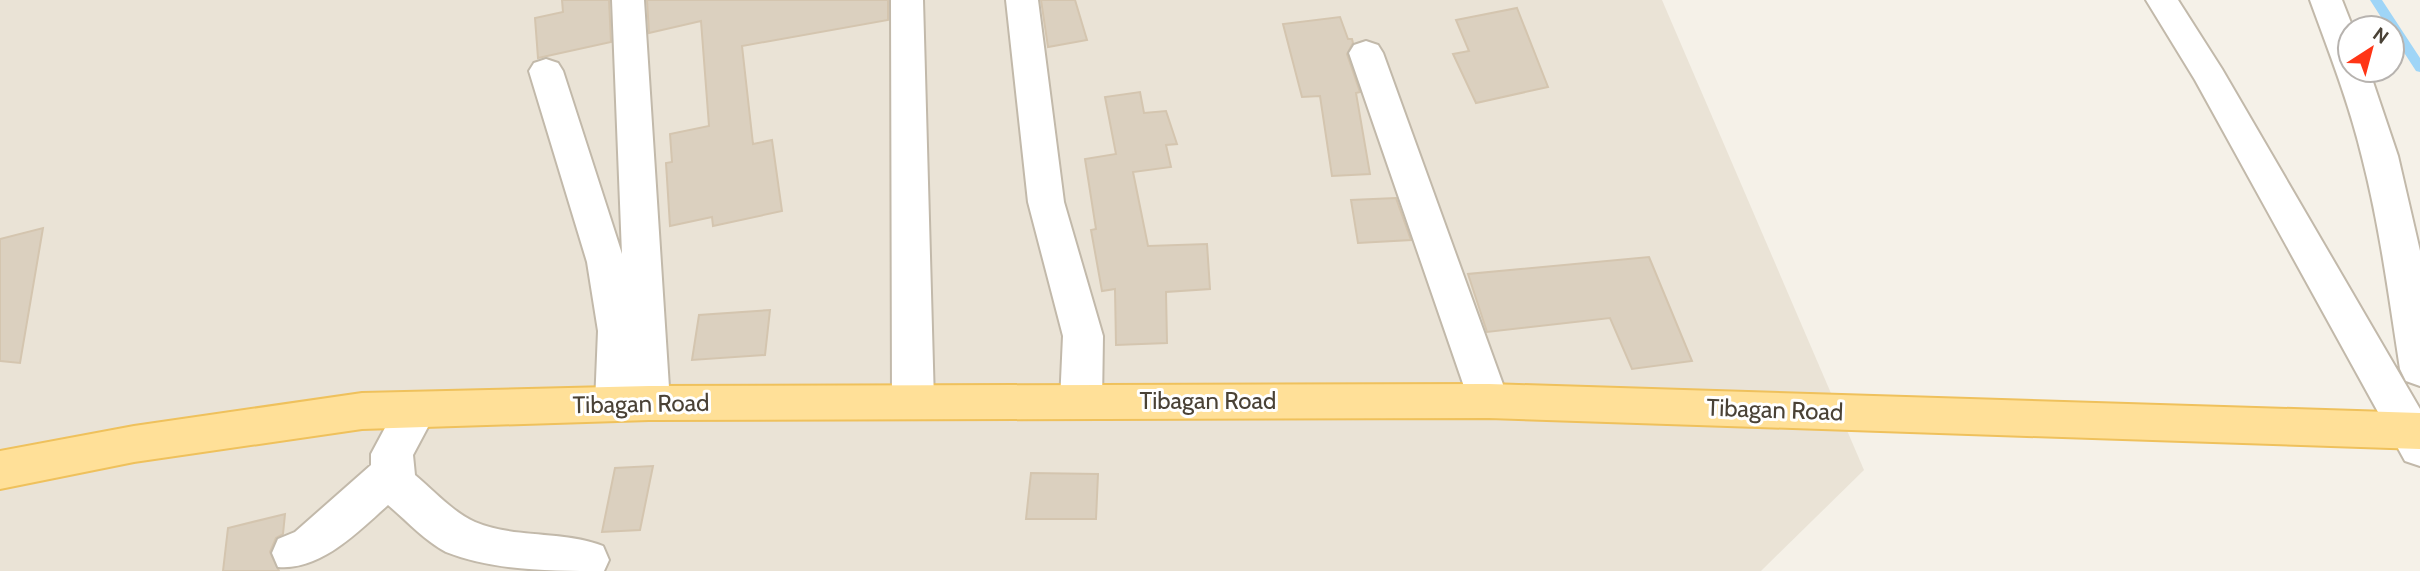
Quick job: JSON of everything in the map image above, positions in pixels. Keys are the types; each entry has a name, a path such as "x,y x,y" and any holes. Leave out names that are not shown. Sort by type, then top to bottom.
{"main road":[{"name":"Tibagan Road","path":"0,470 134,444 348,413 633,404 1489,401 2417,436"}],"street":[{"path":"628,0 633,404"},
{"path":"907,0 913,402"},
{"path":"1022,0 1033,72 1046,202 1083,336 1081,402"},
{"path":"2162,0 2210,77 2417,436"},
{"path":"2326,0 2336,26"},
{"path":"1366,53 1489,401"},
{"path":"546,71 606,262 633,404"},
{"path":"2356,84 2389,196 2420,369"},
{"path":"416,410 392,454 393,473 399,488 461,538 519,554 587,560"},
{"path":"294,553 310,547 393,473"}],"shaded area":[{"path":"0,0 1662,0 1864,470 1761,571 0,571"}],"building":[{"path":"562,0 609,0 611,42 538,58 535,18 563,12"},
{"path":"647,0 888,0 888,20 742,46 753,144 772,140 782,211 713,226 712,217 670,226 666,163 672,162 670,134 709,126 701,21 649,33"},
{"path":"1041,0 1075,0 1087,40 1048,47"},
{"path":"1517,8 1548,87 1476,103 1453,54 1469,51 1456,20"},
{"path":"1340,17 1348,39 1352,39 1353,43 1347,54 1360,92 1356,93 1370,174 1332,176 1320,96 1302,97 1283,24"},
{"path":"1140,92 1144,113 1166,111 1177,144 1166,145 1171,167 1133,172 1148,246 1207,244 1210,289 1166,292 1167,343 1116,345 1115,289 1102,291 1091,230 1096,229 1085,159 1116,154 1105,97"},
{"path":"1396,198 1411,240 1358,243 1351,200"},
{"path":"43,228 20,363 0,361 0,239"},
{"path":"1649,257 1692,361 1632,369 1610,318 1487,332 1468,274"},
{"path":"770,310 765,355 692,360 699,315"},
{"path":"653,466 640,530 602,532 615,468"},
{"path":"1031,473 1098,474 1096,519 1026,519"},
{"path":"285,514 283,534 276,538 270,552 279,571 223,571 228,528"}],"waterway":[{"path":"2376,0 2420,68"}]}
